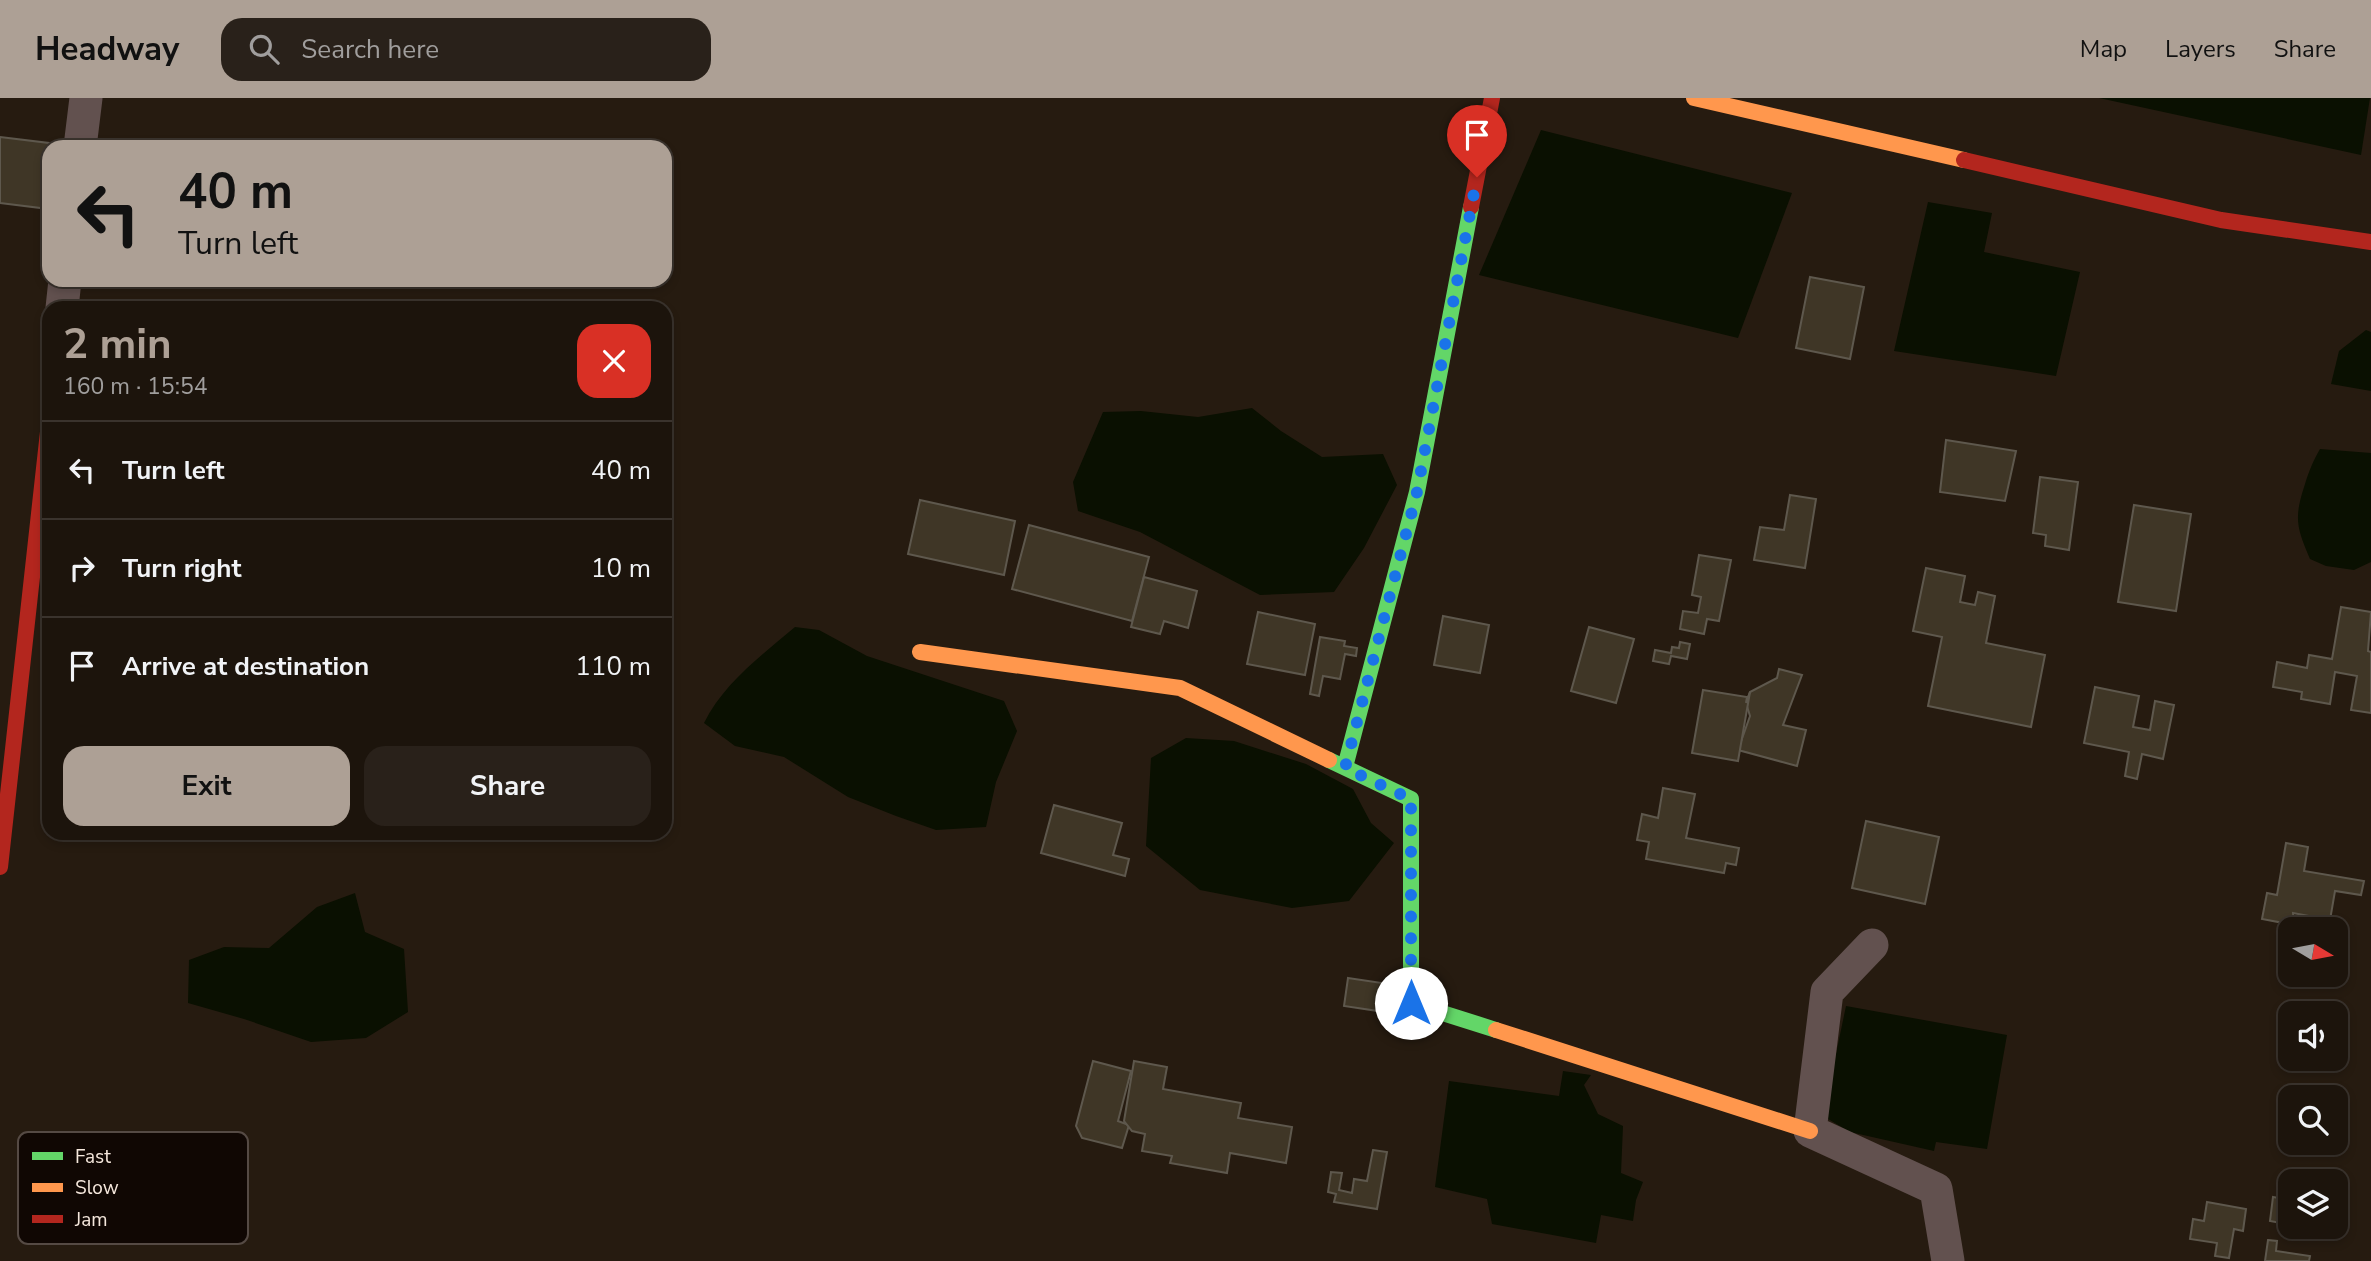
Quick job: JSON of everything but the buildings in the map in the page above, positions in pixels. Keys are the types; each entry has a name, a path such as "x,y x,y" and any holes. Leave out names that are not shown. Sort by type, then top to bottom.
{"street":[{"path":"81,140 86,98"},
{"path":"1345,768 1417,492 1492,98"},
{"path":"1694,98 2221,220 2371,242"},
{"path":"0,867 42,486"},
{"path":"920,652 1180,688 1411,799 1411,1003 1810,1131 1936,1189 1948,1261"},
{"path":"1810,1131 1827,992 1872,945"}],"shaded area":[{"path":"2099,98 2370,98 2361,155"},
{"path":"1541,130 1792,193 1738,338 1479,275"},
{"path":"1928,202 1992,213 1984,252 2080,272 2056,376 1894,351"},
{"path":"2366,330 2371,332 2371,391 2331,384 2339,351"},
{"path":"1252,408 1281,431 1322,457 1383,454 1397,485 1364,548 1334,592 1260,595 1140,532 1078,511 1073,482 1103,412 1141,411 1198,417"},
{"path":"2320,449 2371,453 2371,562 2354,570 2326,566 2310,559 2299,530 2301,496"},
{"path":"795,627 819,630 867,656 1004,701 1017,731 996,782 986,827 936,830 896,816 848,797 784,757 735,746 704,723 733,683"},
{"path":"1186,738 1234,741 1306,764 1353,789 1371,823 1394,843 1349,901 1292,908 1200,890 1146,846 1151,758"},
{"path":"355,893 365,932 404,949 408,1012 366,1038 311,1042 188,1003 189,960 224,947 269,948 317,907"},
{"path":"1846,1006 2007,1035 1987,1149 1936,1142 1934,1151 1850,1132 1823,1116"},
{"path":"1563,1071 1591,1075 1584,1085 1598,1114 1623,1126 1621,1173 1643,1182 1636,1200 1633,1221 1601,1215 1596,1243 1492,1224 1487,1199 1435,1187 1449,1081 1559,1096"}],"traffic: fast":[{"path":"1345,767 1417,492 1471,207"},
{"path":"1329,760 1411,799 1411,1003 1496,1030"}],"traffic: slow":[{"path":"1694,98 1964,160"},
{"path":"920,652 1180,688 1329,760"},
{"path":"1496,1030 1810,1131"}],"traffic: jam":[{"path":"1471,207 1492,98"},
{"path":"1964,160 2221,220 2371,242"},
{"path":"0,867 42,486"}],"route":[{"path":"1411,1003 1411,799 1345,768 1417,492 1477,177"}]}
